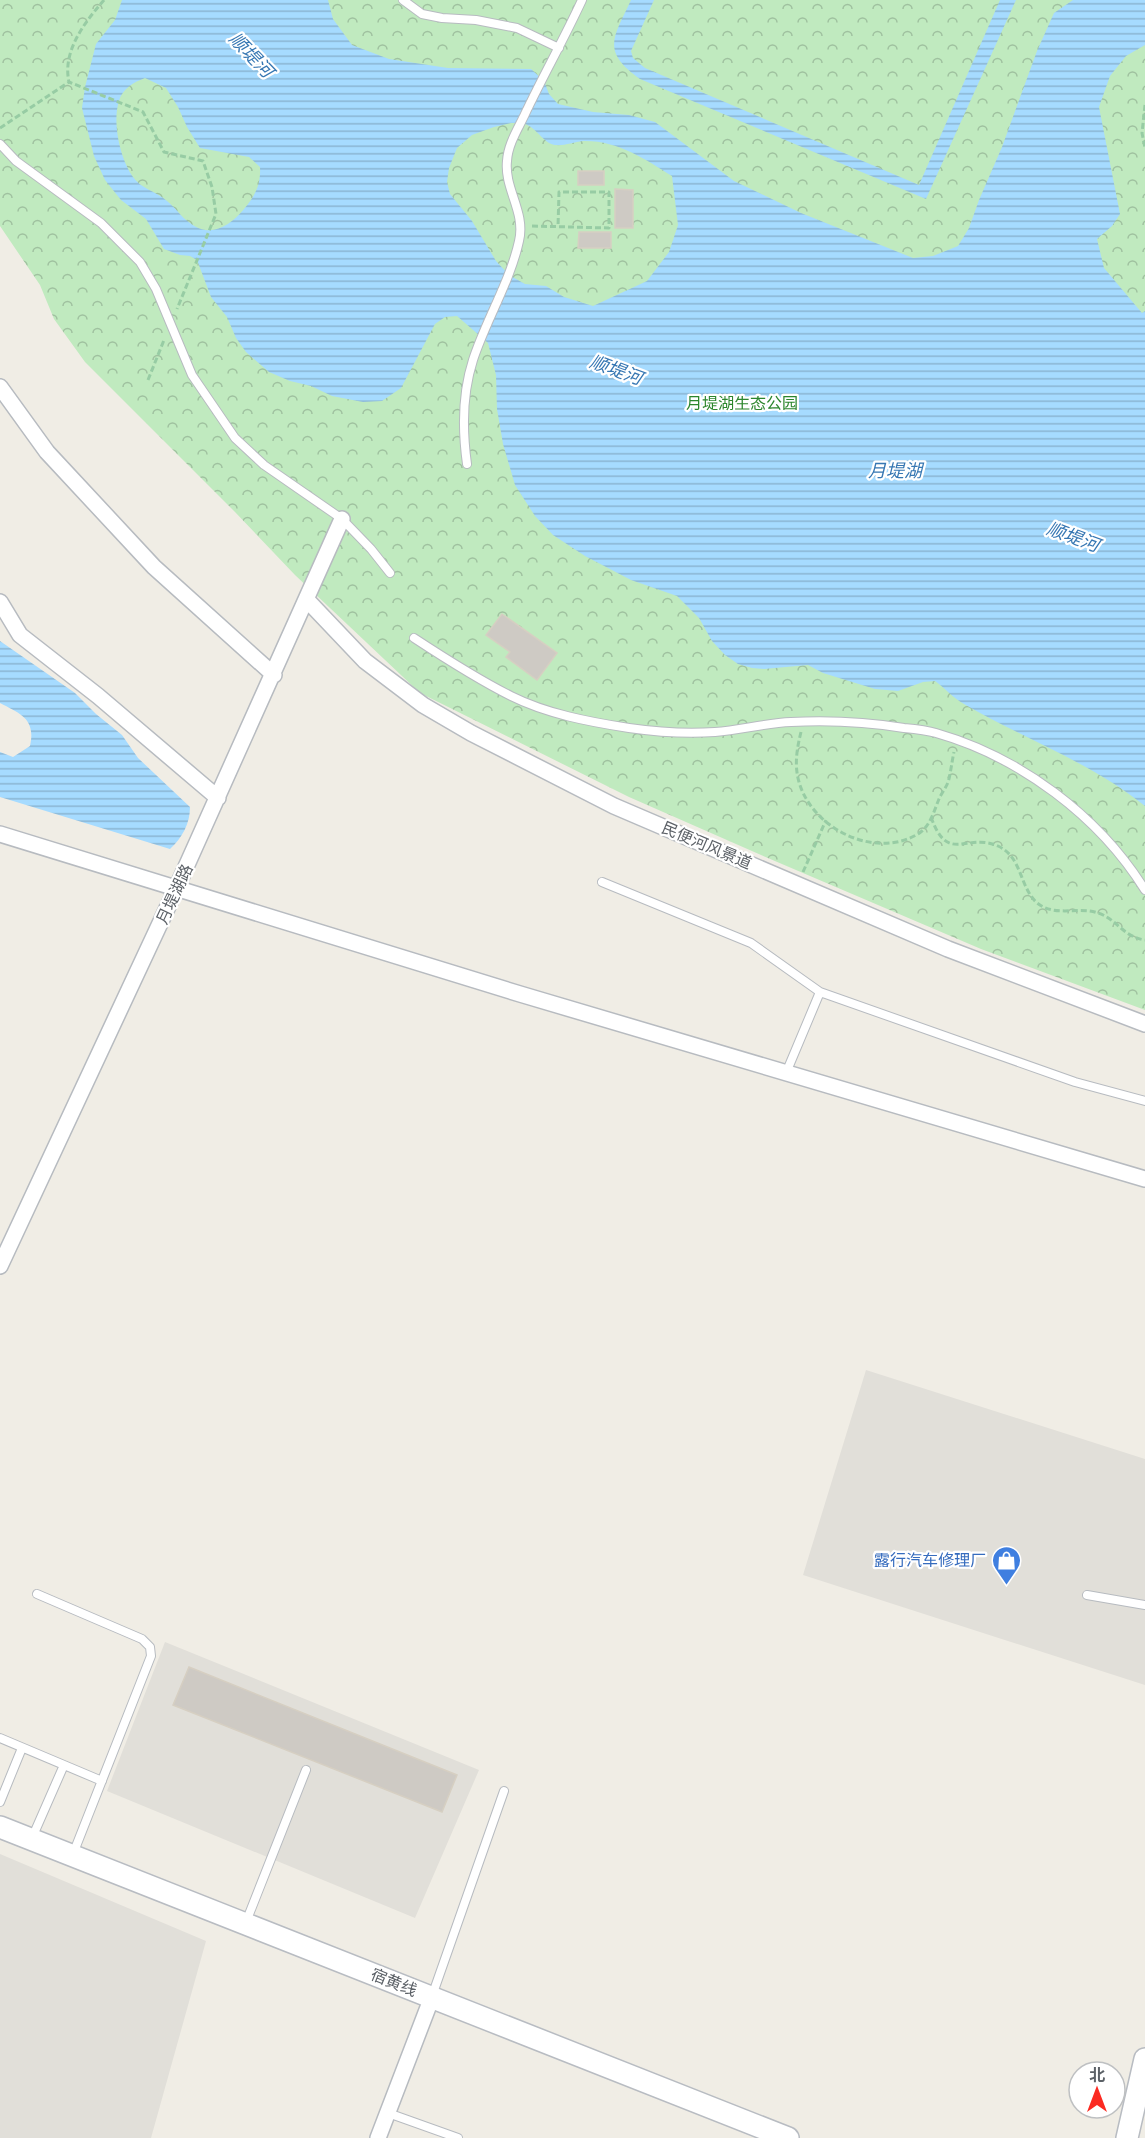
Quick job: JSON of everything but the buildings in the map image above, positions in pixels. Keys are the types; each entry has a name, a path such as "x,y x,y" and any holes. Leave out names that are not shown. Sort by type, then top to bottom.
{"main road":[{"name":"宿黄线","path":"0,1827 788,2138"},
{"path":"1127,2138 1145,2059"}],"street":[{"path":"0,387 47,452 154,567 274,675"},
{"name":"月堤湖路","path":"0,1266 218,798 342,519"},
{"name":"民便河风景道","path":"307,600 365,661 423,705 471,733 614,806 948,949 1145,1024"},
{"path":"0,602 20,635 98,696 218,798"},
{"path":"0,834 509,990 1145,1179"},
{"path":"378,2138 432,1997"}],"lane":[{"path":"403,0 422,14 476,20 517,28 559,48"},
{"path":"467,464 464,441 465,392 473,360 513,262 520,239 519,210 507,176 507,161 511,145 582,0"},
{"path":"0,144 16,161 101,224 140,262 156,289 192,375 235,438 264,465 342,519 390,573"},
{"path":"414,638 461,669 513,697 568,716 630,728 675,732 714,732 830,721 877,724 934,732 1015,767 1073,807 1112,846 1145,890"},
{"path":"602,882 751,943 820,992 1075,1082 1145,1101"},
{"path":"786,1072 820,992"},
{"path":"37,1594 142,1639 150,1647 151,1656 73,1856"},
{"path":"1087,1595 1145,1605"},
{"path":"0,1738 102,1781"},
{"path":"0,1802 22,1748"},
{"path":"32,1839 64,1765"},
{"path":"245,1924 306,1770"},
{"path":"432,1997 504,1791"},
{"path":"388,2113 458,2138"}],"path":[{"path":"69,82 68,59 83,25 104,0"},
{"path":"69,82 143,112 164,152 202,161 212,187 216,214 188,281"},
{"path":"0,128 69,82"},
{"path":"1145,105 1142,133 1145,148"},
{"path":"521,226 558,227 609,228 609,192 559,192 558,227"},
{"path":"804,722 797,746 796,765 799,782 810,805 835,829 867,843 886,843 919,834 931,817 949,780 956,740"},
{"path":"931,817 936,832 950,844 982,843 1009,851 1031,897 1040,905 1052,910 1100,913 1125,933 1136,939 1145,940"},
{"path":"799,885 808,858 826,820"}],"shaded area":[{"path":"866,1370 1145,1459 1145,1685 803,1575"},
{"path":"165,1642 479,1770 415,1918 107,1791"},
{"path":"0,1854 206,1941 151,2138 0,2138"}],"green space":[{"name":"月堤湖生态公园","path":"0,0 1145,0 1145,1010 981,949 761,855 629,797 420,693 295,575 85,362 54,319 40,285 0,226"}],"water":[{"name":"月堤湖","path":"122,0 328,0 333,19 352,45 389,59 448,68 531,69 544,81 549,94 558,104 593,112 629,115 655,122 734,181 801,213 913,258 933,256 958,246 969,228 1037,51 1054,13 1073,0 1145,0 1145,45 1126,56 1110,76 1099,107 1120,214 1112,226 1097,239 1104,268 1142,313 1145,311 1145,806 1102,776 964,704 935,681 923,682 898,691 875,689 823,673 808,665 764,669 738,664 725,655 712,641 699,618 677,596 631,580 585,556 553,535 535,516 515,485 503,444 497,409 496,375 488,343 457,316 445,317 435,324 401,388 382,401 363,402 332,396 311,386 290,381 269,372 246,352 236,338 227,317 211,297 197,260 164,249 146,219 121,200 105,180 94,156 82,108 85,87 96,44 115,20","holes":["145,78 166,88 200,148 249,157 260,167 258,185 254,195 238,215 226,225 212,230 197,228 170,203 140,184 128,169 121,151 117,130 117,110 126,90","511,123 529,126 555,145 583,141 619,147 672,176 678,225 669,252 647,281 593,306 564,297 546,286 525,284 509,275 496,261 472,221 450,194 447,182 449,168 457,148 472,135"]},
{"path":"631,0 654,0 631,51 633,58 645,68 919,185 1000,0 1016,0 926,199 640,79 619,60 614,43"},
{"path":"0,641 75,693 122,735 138,758 190,807 185,830 170,849 0,797 0,752 13,757 30,746 31,729 25,718 0,703"}],"place":[{"name":"露行汽车修理厂","path":"1007,1586"}],"water label":[{"name":"顺堤河","path":"251,55"},
{"name":"顺堤河","path":"616,370"},
{"name":"顺堤河","path":"1073,537"}]}
